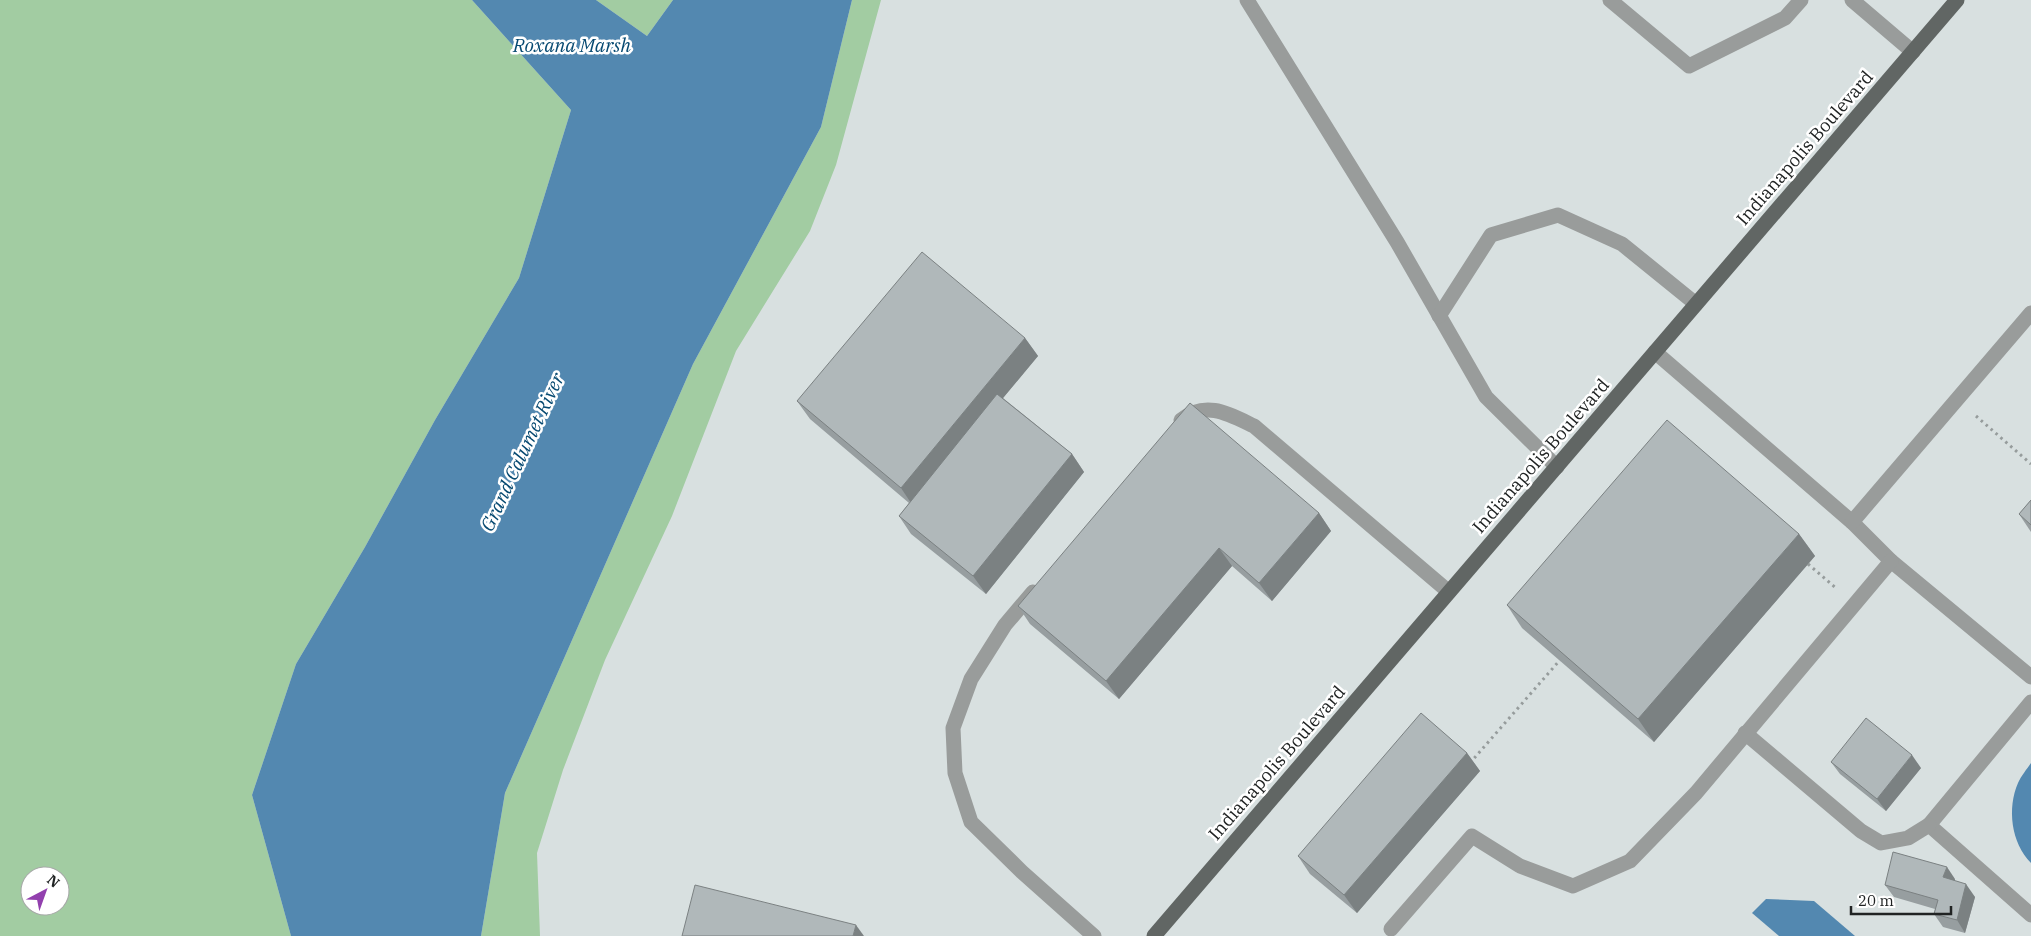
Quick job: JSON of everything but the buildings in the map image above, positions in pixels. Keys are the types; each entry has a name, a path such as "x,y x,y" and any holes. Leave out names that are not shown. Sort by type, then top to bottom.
{"main road":[{"name":"Indianapolis Boulevard","path":"1154,936 1957,0"}],"lane":[{"path":"1247,0 1397,242 1486,396 1557,467"},
{"path":"1610,0 1689,66 1785,18 1801,0"},
{"path":"1852,0 1913,52"},
{"path":"1439,316 1491,235 1558,215 1622,244 1696,304"},
{"path":"1852,522 2031,313"},
{"path":"1655,352 1852,522 1891,561 2031,677"},
{"path":"1172,428 1190,413 1211,409 1232,415 1254,426 1449,592"},
{"path":"1391,929 1472,836 1520,866 1573,886 1630,861 1696,792 1891,561"},
{"path":"1042,582 1005,625 970,678 953,728 955,773 971,822 1022,872 1094,936"},
{"path":"1745,733 1862,832 1881,843 1908,838 1929,825 2031,702"},
{"path":"1929,825 2031,915"}],"path":[{"path":"1957,399 2031,464"},
{"path":"1808,564 1855,604"},
{"path":"1470,763 1560,660"}],"green space":[{"path":"0,0 472,0 571,110 519,278 435,420 365,547 296,664 252,795 291,936 0,936"},
{"path":"596,0 673,0 647,36"},
{"path":"852,0 881,0 836,165 810,231 736,351 672,516 605,660 563,770 537,853 540,936 481,936 505,793 693,364 821,127"}],"water":[{"path":"472,0 596,0 647,36 673,0 852,0 821,127 693,364 505,793 481,936 291,936 252,795 296,664 365,547 435,420 519,278 571,110"},
{"path":"2031,763 2031,863 2019,846 2015,835 2012,814 2018,783"},
{"path":"1766,899 1814,901 1855,936 1779,936 1752,913"}],"water label":[{"name":"Roxana Marsh","path":"572,45"},
{"name":"Grand Calumet River","path":"522,452"}]}
